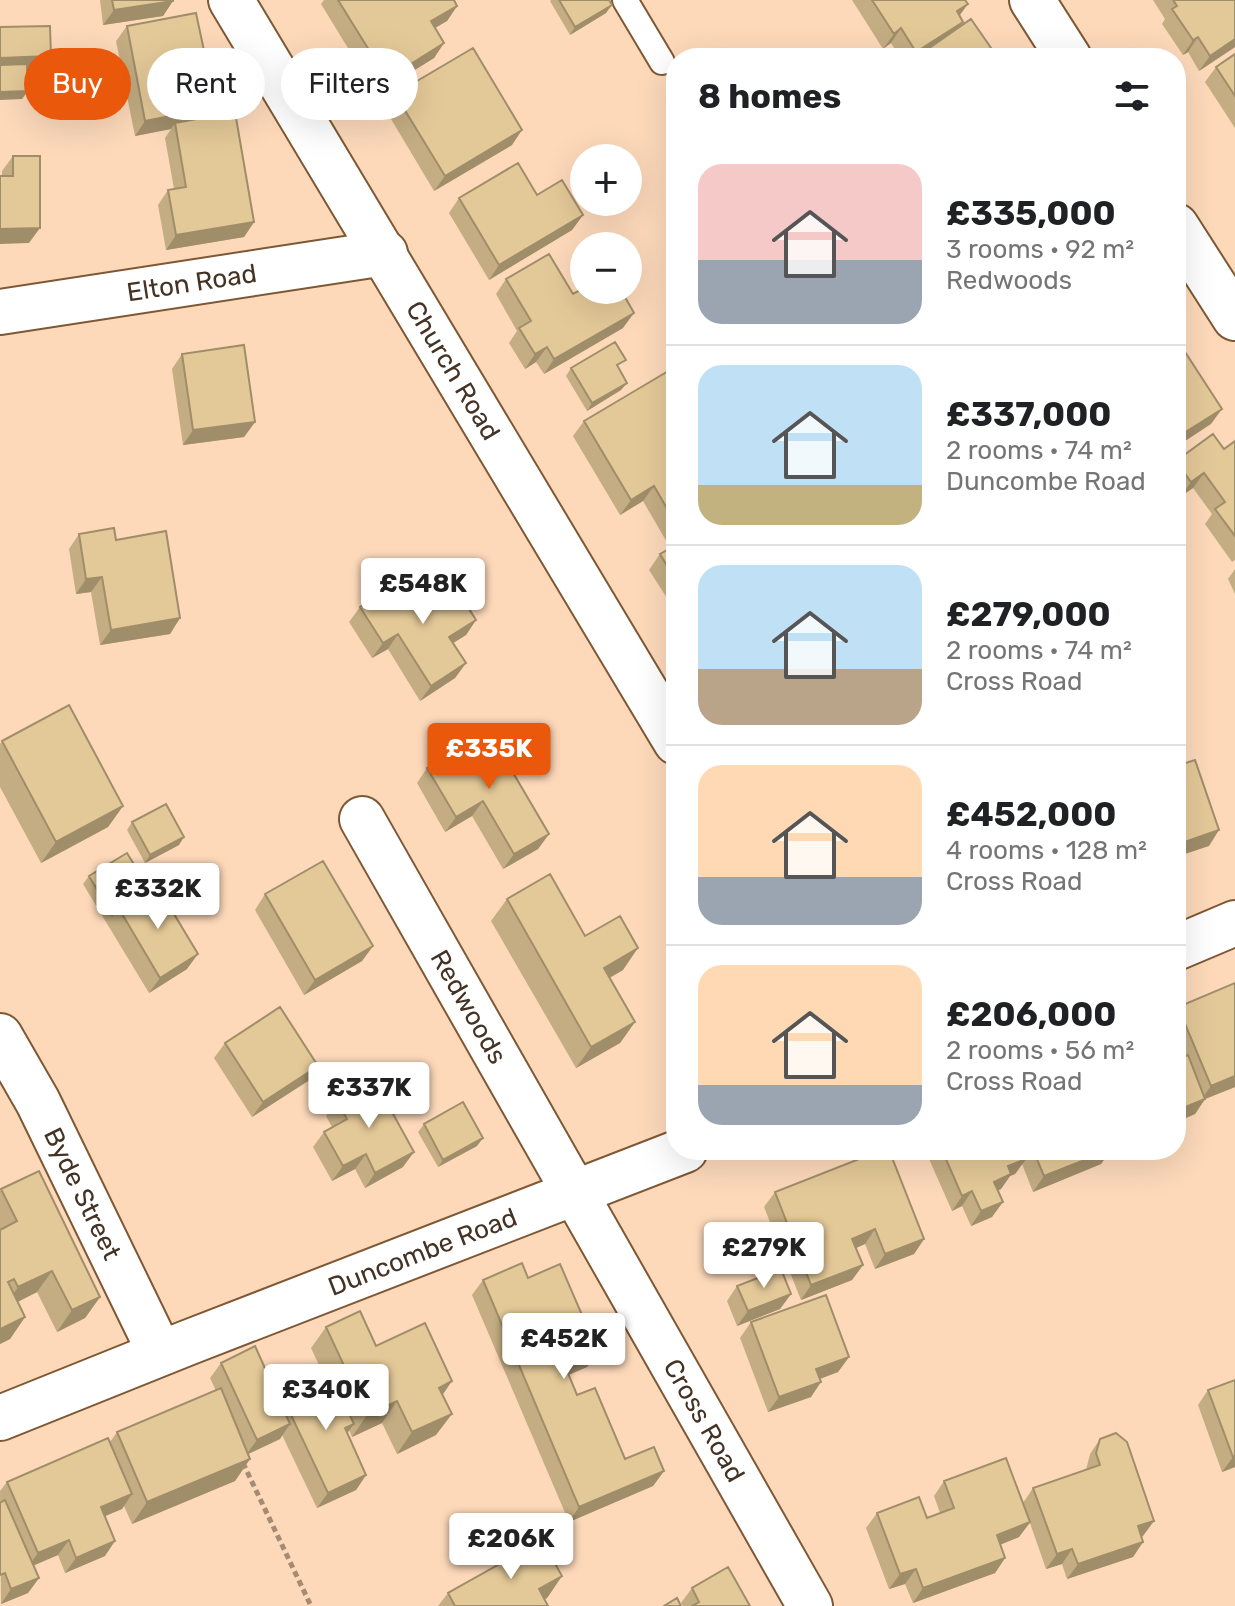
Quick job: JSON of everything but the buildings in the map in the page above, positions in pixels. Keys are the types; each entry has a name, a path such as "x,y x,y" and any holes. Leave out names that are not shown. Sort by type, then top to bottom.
{"street":[{"name":"Church Road","path":"231,0 666,725"},
{"path":"1032,0 1063,48"},
{"path":"1186,242 1235,318"},
{"name":"Elton Road","path":"0,312 385,253"},
{"name":"Redwoods","path":"362,819 576,1192"},
{"path":"1186,944 1235,923"},
{"name":"Byde Street","path":"0,1036 38,1102 160,1353"},
{"name":"Duncombe Road","path":"0,1418 666,1157"},
{"name":"Cross Road","path":"576,1192 810,1606"}],"lane":[{"path":"625,0 662,62"}],"path":[{"path":"241,1457 311,1606"}]}
